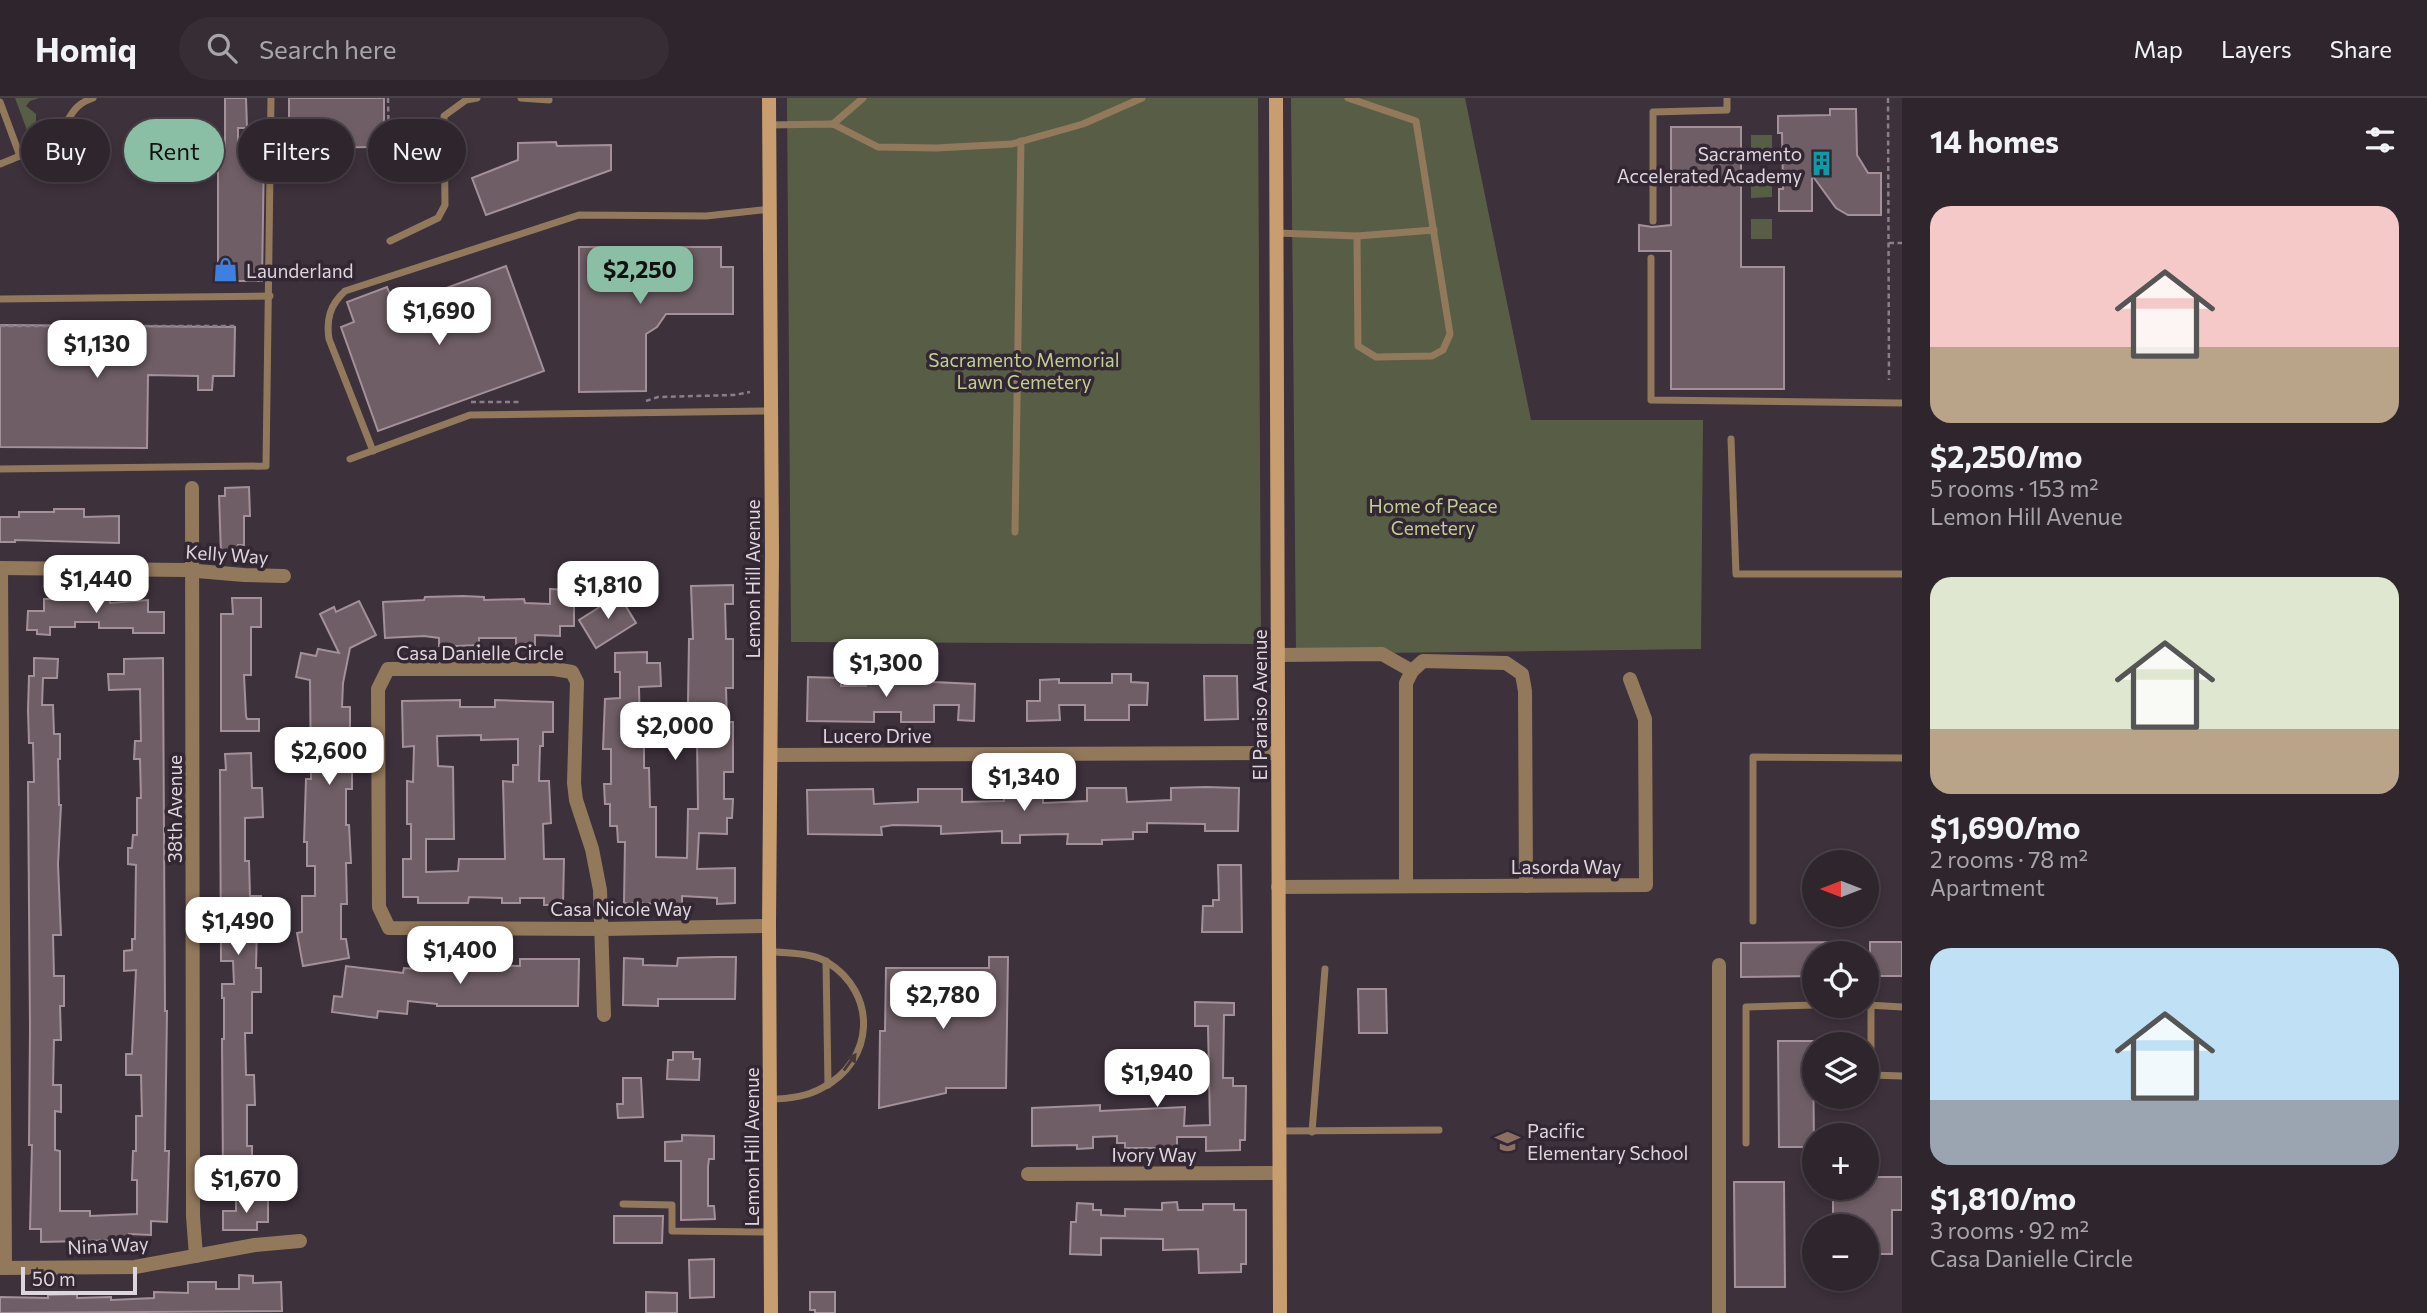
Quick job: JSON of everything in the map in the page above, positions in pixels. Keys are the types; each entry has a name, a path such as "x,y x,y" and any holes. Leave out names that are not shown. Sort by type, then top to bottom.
{"street":[{"name":"Lemon Hill Avenue","path":"769,98 771,1313"},
{"name":"El Paraiso Avenue","path":"1276,98 1280,1313"},
{"name":"38th Avenue","path":"192,488 193,1216 196,1255"},
{"path":"0,568 3,1268"},
{"name":"Kelly Way","path":"0,568 193,571 284,576"},
{"path":"1278,655 1382,654 1412,671"},
{"path":"1406,886 1406,683 1412,671 1423,661 1506,663 1522,674 1525,691 1526,886"},
{"name":"Casa Danielle Circle","path":"389,928 379,907 378,880 378,689 388,669 554,669 572,672 577,682 574,783 576,800 593,849 603,929"},
{"name":"Lasorda Way","path":"1278,887 1646,885 1645,719 1630,679"},
{"name":"Lucero Drive","path":"771,755 1277,753"},
{"name":"Casa Nicole Way","path":"389,928 603,929 769,926"},
{"path":"603,929 604,1015"},
{"path":"1719,965 1719,1313"},
{"name":"Ivory Way","path":"1028,1174 1279,1172"},
{"name":"Nina Way","path":"3,1268 135,1267 255,1245 300,1241"}],"lane":[{"path":"0,164 54,138 72,110 81,102 93,98"},
{"path":"0,469 266,466 271,98"},
{"path":"390,241 438,218 442,213 445,205 444,117 466,100 477,98"},
{"path":"521,98 549,100"},
{"path":"833,124 863,98"},
{"path":"769,125 833,124 877,147 936,148 1012,144 1083,124 1142,98"},
{"path":"1348,98 1416,121 1450,334 1443,350 1432,356 1376,357 1358,346 1357,236"},
{"path":"1653,221 1653,113 1727,110 1727,98"},
{"path":"0,102 20,156"},
{"path":"1015,532 1021,141"},
{"path":"373,451 329,339 327,325 330,311 334,302 345,291 579,215 706,216 770,209"},
{"path":"1277,233 1357,236 1434,230"},
{"path":"1651,258 1651,400 1902,402"},
{"path":"0,299 270,296"},
{"path":"350,459 470,415 771,411"},
{"path":"1731,439 1736,574 1902,574"},
{"path":"1753,921 1753,757 1902,758"},
{"path":"769,951 803,954 826,961 855,989 865,1023 855,1059 828,1085 806,1095 770,1100"},
{"path":"826,961 828,1085"},
{"path":"1312,1132 1325,969"},
{"path":"1746,1143 1746,1007 1802,1005"},
{"path":"1879,1006 1902,1007"},
{"path":"1869,1018 1871,1075 1902,1076"},
{"path":"1279,1131 1439,1130"},
{"path":"623,1204 672,1205 672,1231 771,1232"}],"path":[{"path":"388,98 388,119"},
{"path":"1888,98 1889,380"},
{"path":"1889,243 1902,243"},
{"path":"0,326 238,326"},
{"path":"646,401 658,397 734,395 750,392"},
{"path":"462,406 474,401 530,402"}],"green space":[{"path":"15,98 39,98 30,101 26,106 36,114 36,119 23,119"},
{"name":"Sacramento Memorial Lawn Cemetery","path":"787,98 1258,98 1261,644 791,642"},
{"name":"Home of Peace Cemetery","path":"1291,98 1465,98 1531,420 1703,420 1701,649 1296,654"},
{"path":"1751,135 1772,135 1772,155 1751,155"},
{"path":"1751,177 1772,177 1772,197 1751,198"},
{"path":"1751,219 1772,219 1772,239 1751,239"}],"building":[{"path":"225,98 246,98 247,119 238,119 238,182 264,182 262,281 218,281 218,182 224,182"},
{"path":"289,98 384,98 384,119 368,119 368,147 354,147 354,119 289,119"},
{"name":"Sacramento Accelerated Academy","path":"1830,109 1856,109 1857,155 1868,173 1881,173 1881,215 1848,215 1836,208 1812,175 1812,211 1779,211 1779,189 1783,189 1782,133 1778,133 1778,116 1830,115"},
{"path":"1671,127 1741,127 1741,267 1784,267 1784,389 1671,389 1671,251 1639,251 1639,225 1671,225"},
{"path":"556,142 557,146 611,145 611,170 486,215 472,178 518,160 518,143"},
{"path":"579,247 721,247 721,267 733,267 733,314 666,314 657,327 646,334 646,391 579,392"},
{"path":"506,266 544,371 378,431 341,327 354,322 347,302 387,287 395,307"},
{"path":"0,325 235,327 234,376 213,376 212,390 198,390 198,376 148,375 147,448 0,447"},
{"path":"249,487 250,516 244,516 244,545 238,545 238,554 221,554 219,496 225,496 225,488"},
{"path":"54,509 84,509 84,517 119,516 119,543 15,540 0,542 0,517 19,517 19,512 54,512"},
{"path":"733,585 733,604 725,604 726,639 733,639 733,688 726,688 727,722 733,722 733,772 724,772 724,799 733,799 732,818 727,818 727,834 699,833 697,869 735,868 735,903 717,904 717,898 682,896 682,904 624,903 625,842 618,842 617,826 610,826 610,804 605,804 604,784 611,784 611,749 603,749 605,699 620,698 620,672 615,672 615,653 647,652 647,663 660,663 661,686 639,687 640,730 644,730 644,768 649,768 650,807 656,807 656,857 687,858 688,809 698,809 697,741 692,741 692,703 688,703 689,639 693,639 691,586"},
{"path":"550,589 574,590 574,626 560,626 560,636 535,635 535,645 516,645 516,638 479,638 479,645 439,646 439,638 385,638 383,602 463,596 484,597 484,600 524,599 525,603 550,604"},
{"path":"619,595 636,623 596,648 579,620"},
{"path":"110,598 110,603 148,600 148,612 164,612 164,633 133,633 133,628 99,628 99,622 75,622 75,627 50,627 50,635 37,634 37,630 27,630 28,611 44,611 44,599"},
{"path":"232,598 261,598 261,627 251,627 251,675 244,675 246,716 247,719 259,719 259,731 221,731 221,614 233,614"},
{"path":"359,601 376,635 350,648 343,683 342,707 350,707 352,789 346,789 346,825 349,825 351,863 346,863 347,904 341,904 341,939 346,939 349,958 303,966 297,933 302,932 302,896 315,896 315,866 307,866 307,842 304,842 306,779 311,779 310,680 296,677 301,653 316,656 318,649 339,653 320,614 334,607 336,612"},
{"path":"34,658 58,659 57,678 43,678 42,705 53,705 54,734 60,734 58,864 61,935 53,935 54,976 64,976 64,1006 60,1006 61,1040 54,1040 53,1085 61,1085 61,1112 55,1111 55,1150 60,1151 60,1211 90,1211 90,1216 137,1214 137,1180 132,1180 133,1151 136,1151 136,1116 142,1116 141,1075 126,1075 126,1054 132,1054 136,970 124,971 124,951 132,950 132,939 135,939 136,865 128,864 128,848 132,848 133,835 137,835 137,798 141,798 140,759 134,759 135,741 141,741 140,689 109,690 108,674 124,674 124,659 163,658 167,1011 165,1151 169,1151 167,1222 151,1221 151,1235 129,1234 129,1240 41,1242 41,1229 30,1229 32,1145 29,1145 28,782 34,782 33,743 29,743 28,710 29,676 34,676"},
{"path":"1112,674 1131,674 1131,682 1148,683 1147,705 1129,705 1129,720 1085,720 1085,705 1059,705 1060,720 1027,721 1027,701 1040,701 1040,680 1059,679 1059,683 1112,683"},
{"path":"866,675 891,675 891,681 934,680 975,684 974,721 958,720 959,705 934,705 934,722 901,722 901,712 874,712 874,722 807,721 808,677 841,678 841,686 866,686"},
{"path":"1204,676 1237,676 1238,719 1205,720"},
{"path":"460,700 460,707 495,707 495,700 553,702 553,732 543,732 539,781 549,781 551,823 543,824 544,859 564,859 563,905 544,905 544,898 520,898 520,903 502,903 502,898 469,897 468,903 418,903 418,897 403,897 403,859 411,859 411,824 407,824 407,781 413,782 414,746 403,747 402,701","holes":["481,735 481,740 518,739 518,765 513,765 513,782 503,781 505,859 459,859 458,871 426,872 426,839 454,839 453,767 438,766 437,736"]},
{"path":"251,753 252,788 262,788 263,817 245,818 245,861 249,861 250,896 261,896 262,926 257,926 256,968 261,968 261,992 252,992 252,1033 245,1033 246,1075 254,1075 255,1105 247,1105 247,1146 252,1146 252,1171 244,1171 244,1178 223,1178 222,984 234,984 233,961 221,961 220,770 226,770 225,754"},
{"path":"1087,788 1126,788 1127,802 1171,800 1171,788 1239,788 1238,831 1205,831 1205,824 1147,823 1147,832 1133,832 1133,839 1102,840 1102,844 1067,844 1068,834 1020,835 1020,843 1002,843 1002,831 941,834 941,826 893,825 881,827 882,835 808,834 807,790 873,789 874,804 918,802 918,789 962,789 962,802 1004,801 1003,789 1043,789 1043,803 1087,801"},
{"path":"1218,865 1241,865 1242,932 1202,932 1203,906 1213,906 1213,900 1219,900"},
{"path":"1802,942 1802,976 1741,977 1741,943"},
{"path":"1879,942 1902,942 1902,976 1879,976"},
{"path":"736,957 735,999 658,999 658,1006 623,1005 624,958 643,959 643,965 677,966 678,958"},
{"path":"989,957 1008,957 1006,1088 946,1088 946,1093 879,1108 880,1031 885,1031 886,968 989,968"},
{"path":"520,959 579,959 578,1006 437,1006 408,1001 407,1014 378,1011 377,1018 332,1012 334,996 342,997 346,966 403,973 404,968 427,970 427,960 485,960 485,965 520,966"},
{"path":"1358,989 1386,989 1387,1033 1359,1033"},
{"path":"1195,1002 1234,1003 1234,1015 1224,1015 1223,1078 1233,1078 1233,1086 1246,1086 1245,1140 1240,1140 1240,1150 1206,1151 1206,1137 1177,1137 1177,1148 1125,1148 1125,1143 1117,1143 1117,1136 1093,1137 1093,1148 1077,1149 1077,1145 1032,1146 1032,1108 1100,1105 1100,1111 1185,1107 1184,1126 1210,1125 1208,1026 1195,1026"},
{"path":"1778,1041 1802,1041 1802,1109 1814,1109 1814,1123 1802,1123 1802,1147 1779,1147"},
{"path":"673,1052 693,1052 693,1059 700,1059 699,1080 667,1079 668,1060 673,1060"},
{"path":"623,1078 641,1078 643,1117 618,1118 617,1104 623,1104"},
{"path":"682,1135 714,1136 714,1159 709,1159 708,1167 708,1206 714,1206 715,1219 681,1220 681,1161 665,1161 665,1142 682,1141"},
{"path":"1879,1177 1902,1177 1902,1210 1892,1210 1892,1254 1879,1254 1879,1214 1833,1214 1833,1200 1879,1200"},
{"path":"1734,1182 1784,1182 1785,1287 1735,1287"},
{"path":"268,1199 268,1222 257,1222 257,1230 223,1230 223,1211 236,1211 236,1200"},
{"path":"1177,1202 1178,1210 1203,1210 1203,1204 1234,1204 1234,1210 1246,1210 1246,1264 1241,1264 1241,1272 1199,1273 1198,1249 1163,1250 1163,1239 1101,1238 1101,1255 1070,1254 1071,1222 1076,1222 1077,1203 1093,1204 1093,1210 1101,1210 1101,1215 1125,1216 1125,1209 1162,1210 1162,1203"},
{"path":"614,1216 663,1216 662,1243 614,1243"},
{"path":"714,1259 714,1297 690,1298 689,1260"},
{"path":"239,1275 253,1276 253,1283 281,1282 282,1311 0,1313 0,1297 48,1298 48,1295 77,1294 77,1298 111,1297 111,1300 154,1298 154,1292 188,1293 188,1282 216,1282 216,1289 239,1289"},
{"path":"646,1292 677,1293 677,1313 646,1313"},
{"path":"810,1292 835,1292 835,1313 815,1313 815,1310 810,1310"}],"place":[{"name":"Sacramento Accelerated Academy","path":"1822,164"},
{"name":"Launderland","path":"226,270"},
{"name":"Pacific Elementary School","path":"1507,1141"}]}
